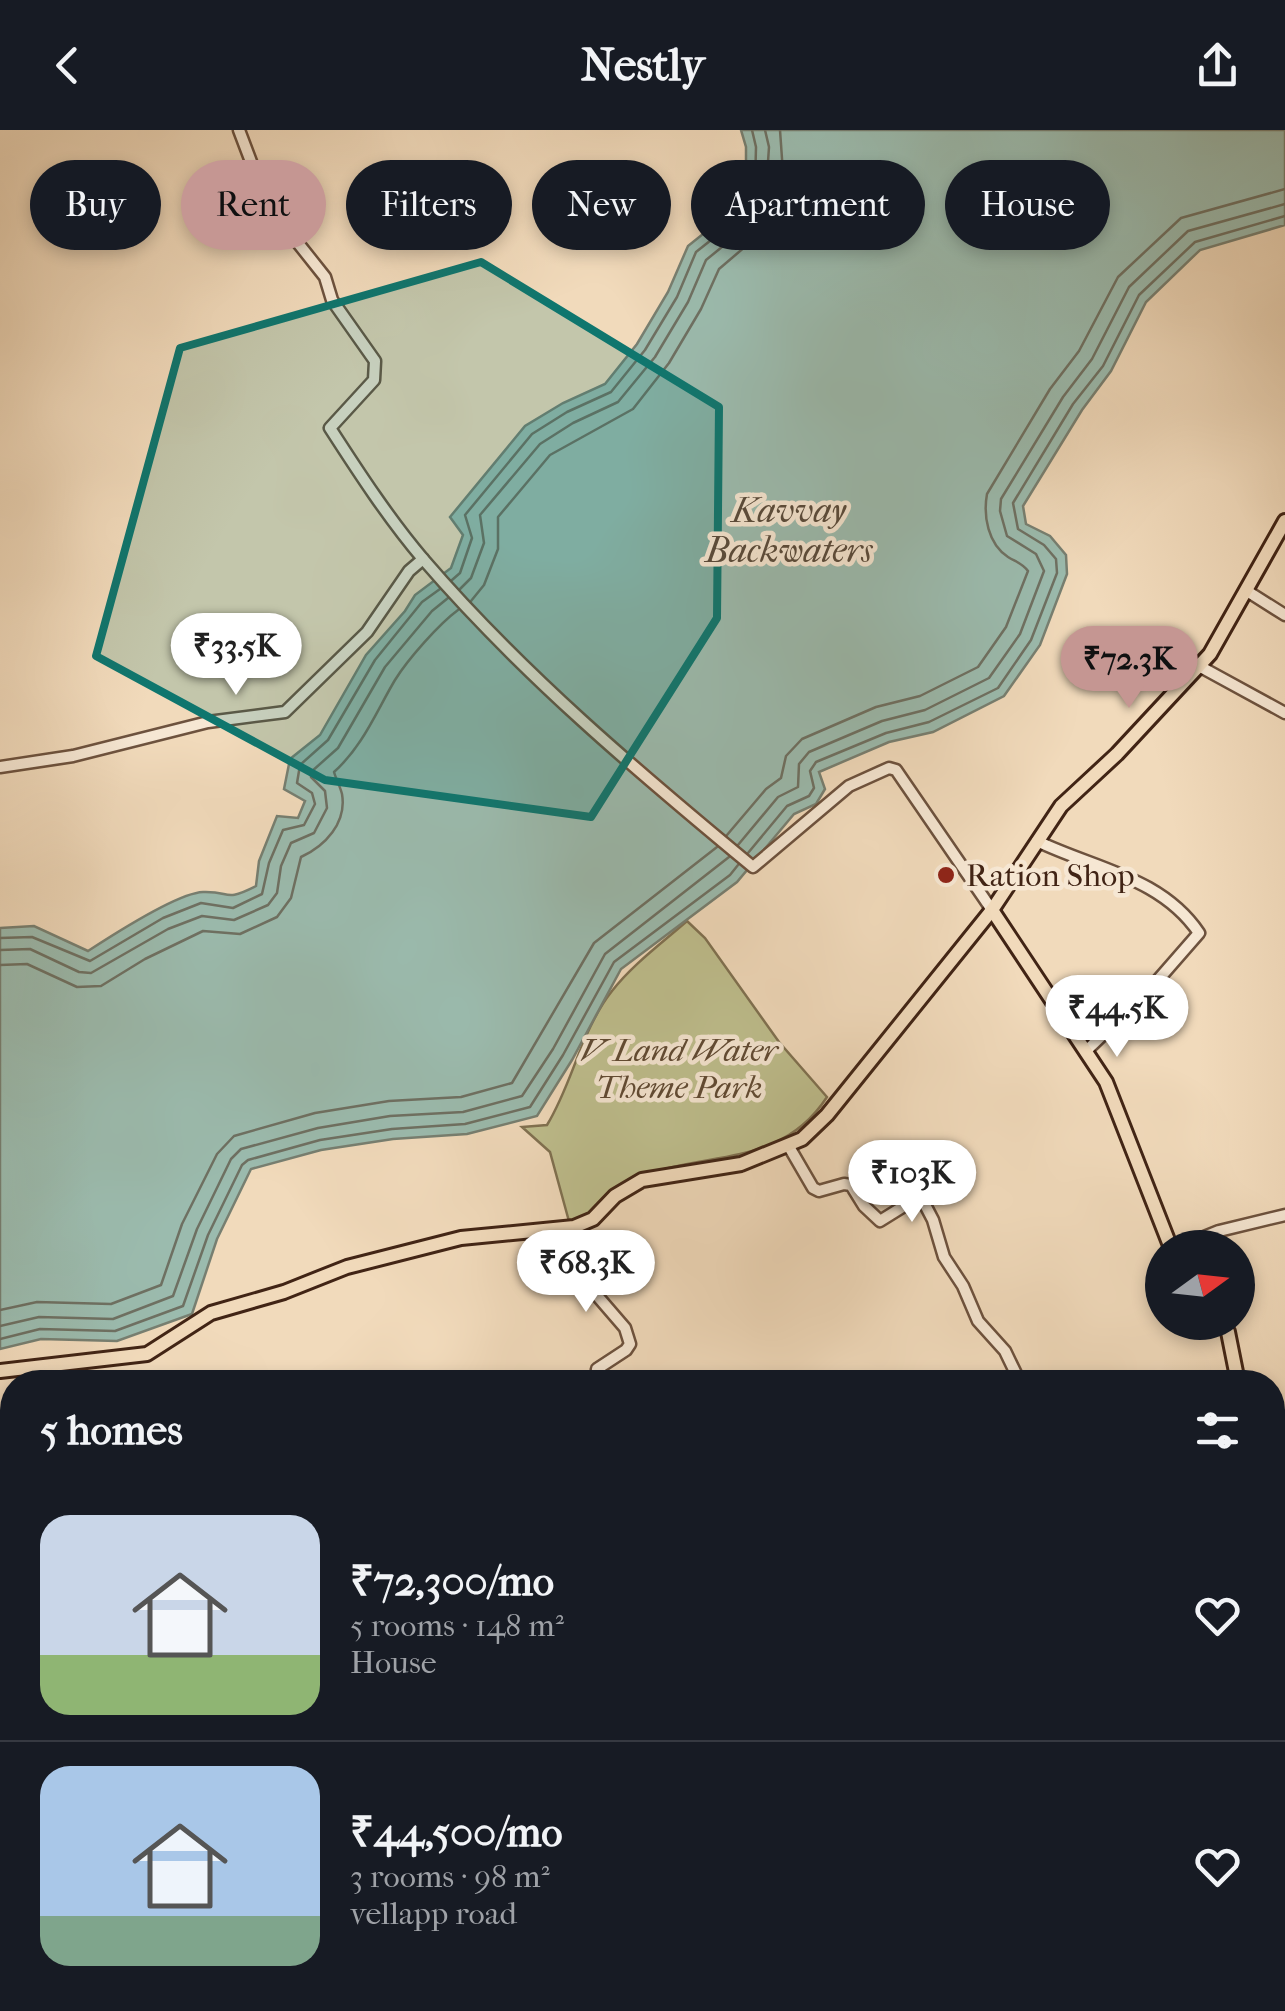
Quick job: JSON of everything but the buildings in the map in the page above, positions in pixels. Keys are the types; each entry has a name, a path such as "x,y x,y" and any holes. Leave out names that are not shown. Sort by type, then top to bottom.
{"main road":[{"path":"9,1370 147,1354 211,1313 284,1292 347,1267 461,1238 574,1227 594,1219 615,1196 642,1180 741,1164 802,1139 827,1115 992,910 1061,806 1117,754 1210,654 1285,521"},
{"path":"992,910 1106,1082 1167,1230"},
{"path":"1230,1340 1236,1370"}],"street":[{"path":"239,130 267,204 325,277 332,300 375,361 374,380 330,428 423,559 596,736 753,868 849,786 890,768 896,770 992,910"},
{"path":"0,767 73,756 208,722 285,712 367,632 410,571 423,559"},
{"path":"1247,590 1285,615"},
{"path":"1198,666 1285,713"},
{"path":"1037,841 1164,895 1199,934 1086,1052"},
{"path":"788,1145 813,1188 820,1191 851,1185 864,1206 880,1221 915,1199 922,1199 934,1220 944,1257 963,1286 978,1321 1004,1351 1014,1370"},
{"path":"1223,1230 1285,1215"},
{"path":"574,1227 581,1277 625,1328 630,1344 597,1370"}],"highlighted area":[{"path":"481,262 719,407 717,618 591,817 325,780 96,656 180,348"}],"green space":[{"name":"V Land Water Theme Park","path":"687,921 705,938 779,1042 827,1097 808,1121 786,1137 738,1155 685,1164 633,1180 597,1210 570,1225 550,1152 522,1127 547,1125 601,1006 629,972"}],"water":[{"name":"Kavvay Backwaters","path":"741,130 1285,130 1285,225 1200,250 1146,302 1111,371 1023,506 1026,524 1050,536 1066,555 1067,574 1040,645 1004,696 933,732 889,742 819,772 825,789 816,804 794,814 737,882 621,969 537,1116 467,1134 393,1139 321,1150 251,1169 217,1239 192,1314 117,1341 41,1339 0,1349 0,928 34,926 88,951 144,916 192,894 232,895 256,886 259,861 277,816 298,818 305,801 284,789 290,759 320,735 366,655 415,595 451,568 463,535 450,517 525,426 605,384 637,344 691,244 691,250 925,250 925,160 746,160"}],"place":[{"name":"Ration Shop","path":"946,875"}]}
